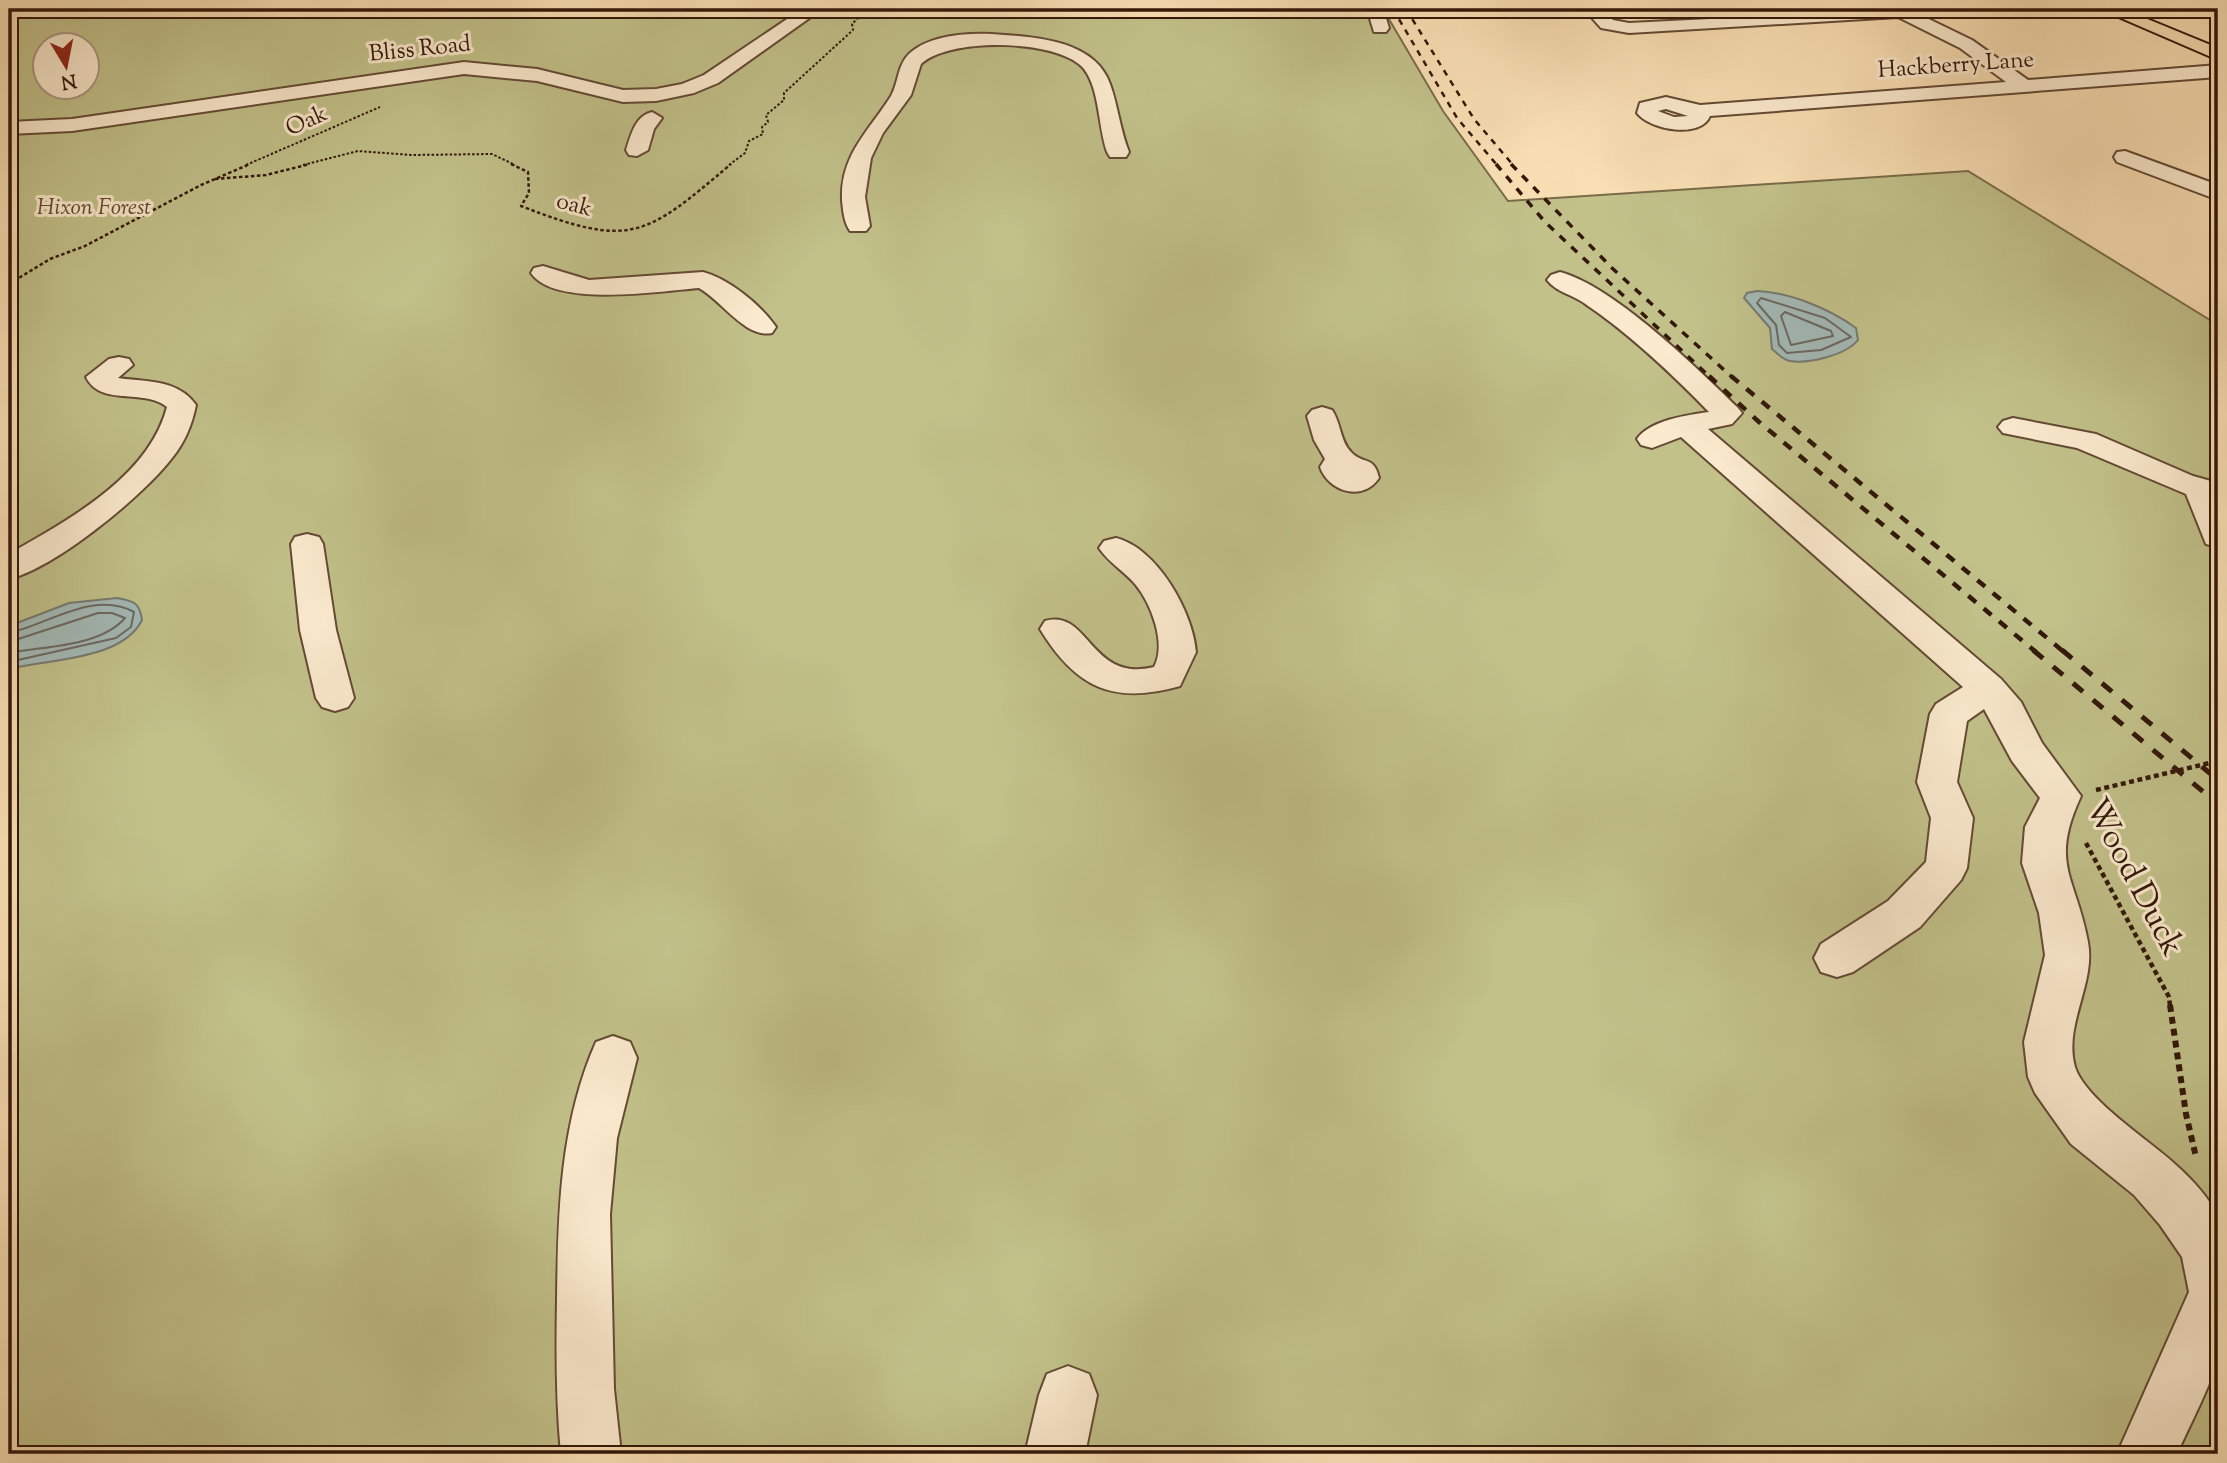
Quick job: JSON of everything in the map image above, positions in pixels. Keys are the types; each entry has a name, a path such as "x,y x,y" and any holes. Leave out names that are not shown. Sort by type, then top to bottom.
{"main road":[{"path":"2109,9 2218,55"}],"street":[{"name":"Bliss Road","path":"9,128 72,125 464,68 537,75 623,96 656,95 687,89 711,79 813,9"},
{"path":"1375,9 1380,28"},
{"path":"1593,9 1607,24 1615,27 1898,10 1966,44 2024,86"},
{"path":"858,226 853,207 853,180 857,161 869,137 903,91 911,63 921,54 957,41 990,38 1008,40 1043,47 1089,64 1118,152"},
{"name":"Hackberry Lane","path":"1698,111 2218,71"},
{"path":"637,150 644,128 652,118 687,89"},
{"path":"623,96 646,109 652,118"},
{"path":"9,144 41,137 72,125"},
{"path":"2126,157 2218,193"},
{"path":"543,273 568,284 589,288 704,280 721,290 763,327"},
{"path":"1560,280 1604,306 1680,367 1727,413 1721,418 1685,425 1652,439"},
{"path":"9,568 110,500 161,456 172,443 180,427 182,405 175,397 162,391 103,383 100,377 119,365"},
{"path":"1322,415 1329,440 1340,460"},
{"path":"1685,425 1988,688 2008,712 2026,751 2061,796 2046,827 2043,863 2061,913 2067,955 2048,1042 2052,1077 2089,1127 2152,1177 2213,1249 2217,1293 2147,1454"},
{"path":"2012,427 2085,440 2209,491 2218,537"},
{"path":"307,544 318,630 335,698"},
{"path":"1058,629 1083,659 1106,677 1125,684 1149,683 1167,677 1178,651 1164,607 1145,573 1127,562 1116,548"},
{"path":"1837,958 1905,914 1946,868 1952,818 1937,782 1949,714 1988,688"},
{"path":"591,1454 585,1389 584,1214 592,1138 613,1058"},
{"path":"1055,1454 1068,1395"}],"path":[{"name":"oak","path":"215,179 266,175 358,151 492,154 528,172 529,193 521,206 599,230 626,232 661,218 745,153 750,141 764,134 762,127 768,122 766,115 784,100 784,93 795,85 795,80 853,30 852,24 860,19 862,11 867,9"},
{"name":"Oak","path":"9,284 50,259 85,246 215,179 387,104"},
{"path":"2061,796 2218,761"},
{"name":"Wood Duck","path":"2061,796 2169,998 2186,1114 2197,1163"}],"green space":[{"name":"Hixon Forest","path":"9,9 1383,9 1443,111 1508,201 1968,171 2218,325 2218,1454 9,1454"}],"water":[{"path":"1757,291 1796,298 1822,308 1856,328 1858,340 1845,350 1817,360 1798,362 1785,359 1772,349 1770,328 1744,298 1747,293"},
{"path":"117,598 135,604 140,610 142,620 132,633 119,643 83,656 9,669 9,626 69,603"}],"railway":[{"path":"1393,9 1457,118 1497,165"},
{"path":"1406,9 1474,119 1513,165"},
{"path":"1496,164 1545,222 1711,378"},
{"path":"1511,164 1612,268 1733,378"},
{"path":"1709,376 1759,422 2036,652"},
{"path":"1731,376 2064,652"},
{"path":"2033,650 2218,804"},
{"path":"2062,650 2218,780"}]}
